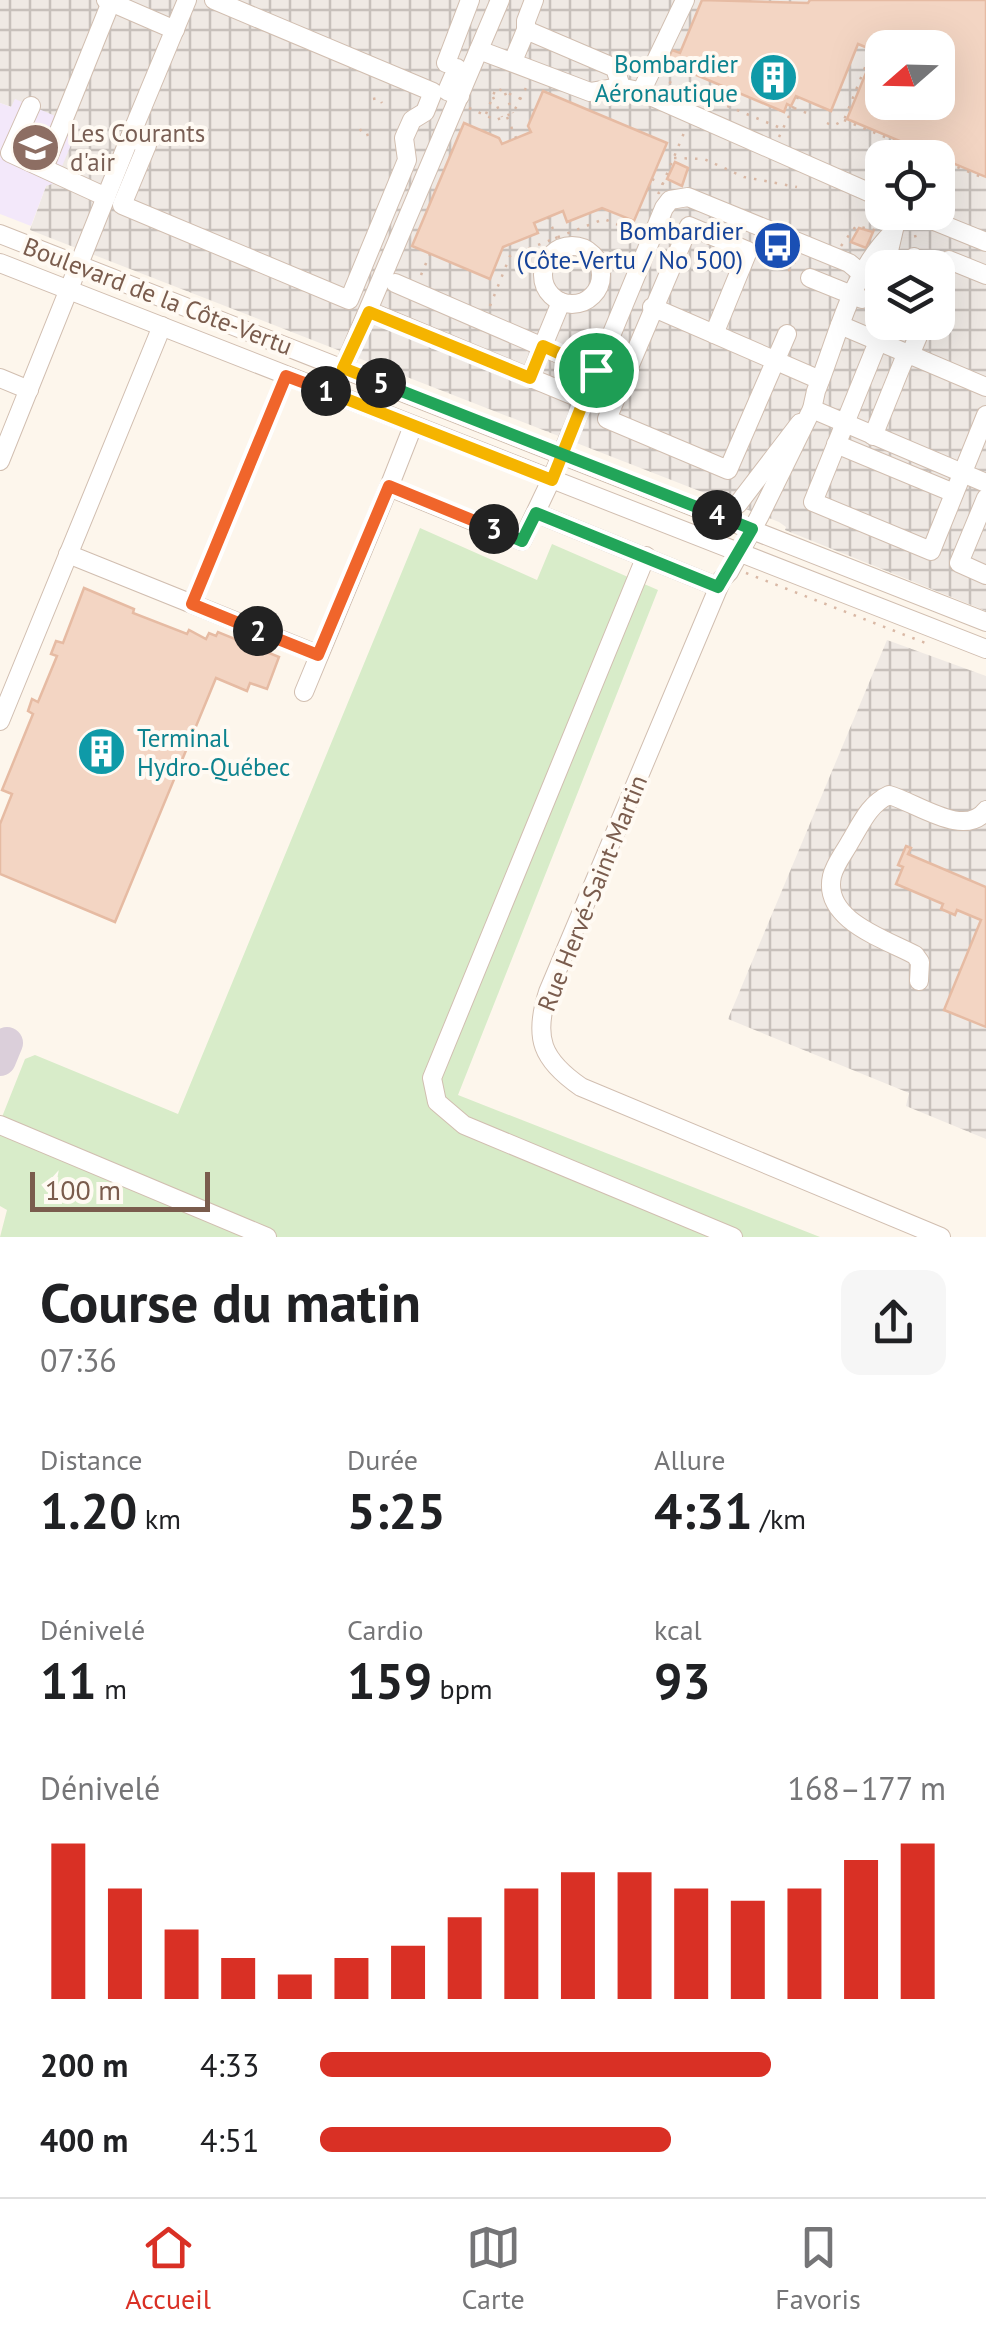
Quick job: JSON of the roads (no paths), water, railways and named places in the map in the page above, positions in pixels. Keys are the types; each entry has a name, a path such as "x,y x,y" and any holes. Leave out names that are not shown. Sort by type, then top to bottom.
{"street":[{"path":"0,461 187,0"},
{"path":"130,137 147,145 122,205 349,300 407,160 403,141 409,127 425,112 433,92 214,0"},
{"path":"463,102 447,91 470,0"},
{"path":"343,368 441,142 463,102 500,0"},
{"path":"513,60 534,0"},
{"path":"641,92 685,0"},
{"path":"44,168 109,1 175,30"},
{"path":"526,30 616,68 622,87"},
{"path":"480,50 590,92 622,87 641,92 865,198"},
{"path":"31,106 10,154 106,198"},
{"path":"409,127 441,142"},
{"path":"389,486 522,541 552,480 664,208 675,198 692,198 849,263 865,287"},
{"path":"714,334 748,251 689,226 607,419 728,470 787,334"},
{"path":"955,229 986,242"},
{"path":"875,250 892,230"},
{"name":"Boulevard de la Côte-Vertu","path":"0,234 986,622"},
{"path":"558,243 587,251 601,275 600,284 588,299 580,303 561,302 547,290 543,271 558,243"},
{"path":"955,262 986,275"},
{"name":"Boulevard de la Côte-Vertu","path":"0,263 986,649"},
{"path":"809,282 865,288"},
{"path":"395,283 596,370"},
{"path":"720,516 738,504 784,440 812,409 834,348 865,290"},
{"path":"530,378 561,302"},
{"path":"652,308 820,380"},
{"path":"369,312 584,400"},
{"path":"0,721 162,326"},
{"path":"845,327 986,387"},
{"path":"873,436 894,346 892,340"},
{"path":"902,340 844,424 813,502 931,551 986,415"},
{"path":"0,378 29,390"},
{"path":"812,409 986,483"},
{"name":"Rue Hervé-Saint-Martin","path":"812,409 718,587 548,992 541,1022 544,1052 554,1066 581,1087 941,1237"},
{"path":"304,692 414,426"},
{"path":"836,444 954,493"},
{"path":"986,498 959,563 986,574"},
{"path":"536,513 718,587"},
{"path":"68,554 318,655"},
{"path":"646,556 432,1078 434,1096 464,1125 733,1237"},
{"path":"920,981 920,962 915,955 841,913 832,900 833,871 868,811 889,795 959,824 973,822 986,810"},
{"path":"0,1125 267,1237"}],"place":[{"name":"Bombardier Aéronautique","path":"773,78"},
{"name":"Les Courants d'air","path":"35,147"},
{"name":"Bombardier (Côte-Vertu / No 500)","path":"778,245"},
{"name":"Terminal Hydro-Québec","path":"102,752"}]}
